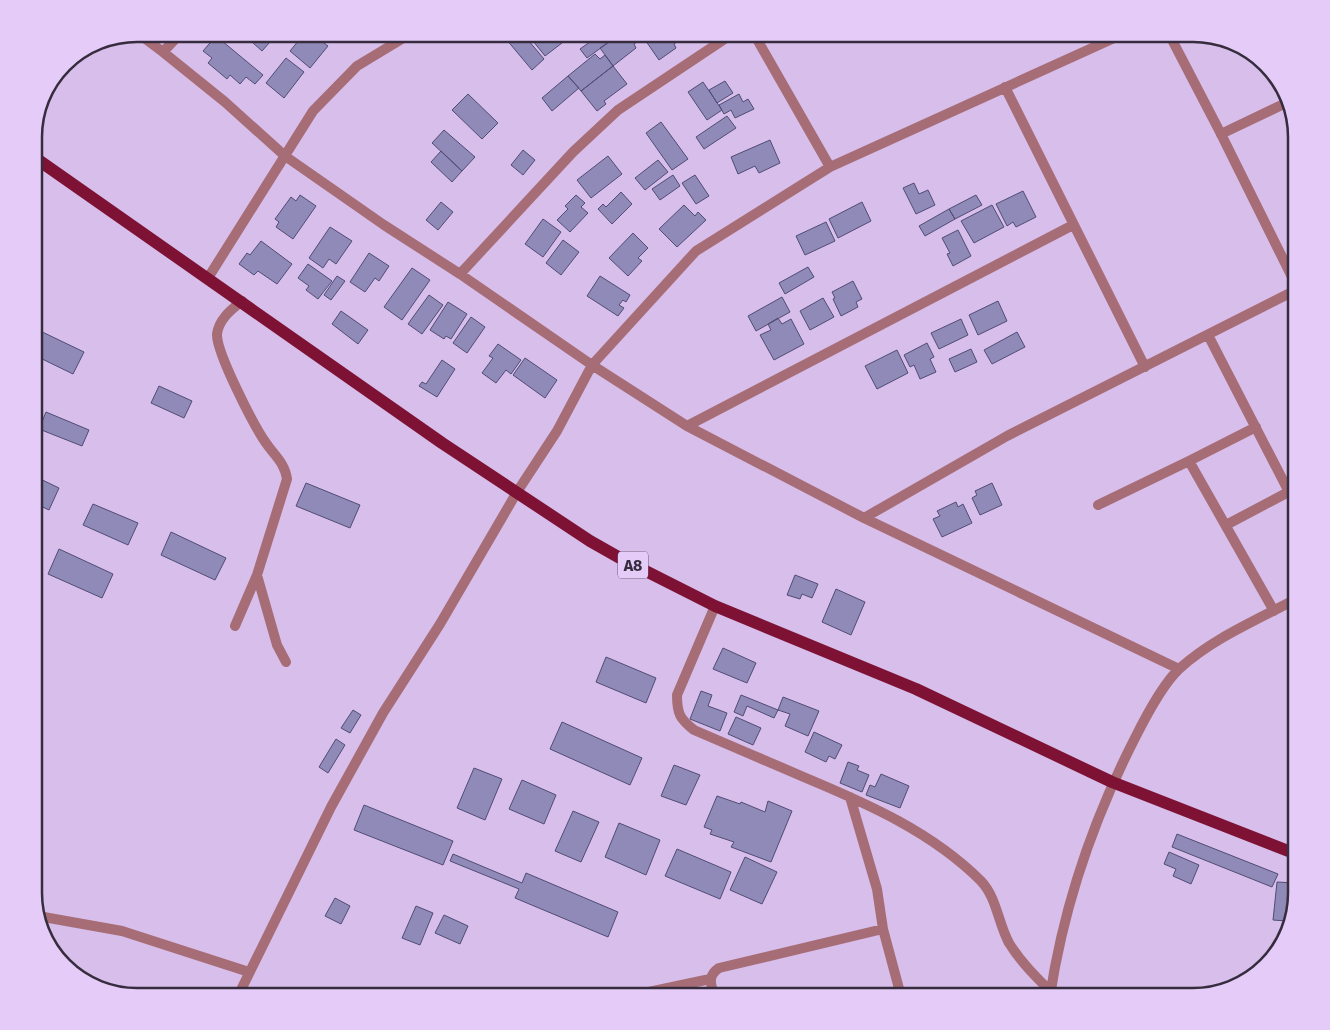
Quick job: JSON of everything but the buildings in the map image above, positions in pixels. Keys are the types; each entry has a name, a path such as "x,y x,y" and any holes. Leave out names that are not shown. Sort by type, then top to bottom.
{"main road":[{"name":"A8","path":"43,163 442,442 590,541 620,558 715,606 916,689 1112,782 1288,851"}],"street":[{"path":"460,274 573,152 618,110 719,42"},
{"path":"759,42 830,167"},
{"path":"242,988 330,807 383,713 440,624 517,492 556,431 592,365 696,251 830,167 1105,42"},
{"path":"1173,42 1288,269"},
{"path":"151,43 225,102 285,156 592,365 687,426 864,518 1179,669"},
{"path":"164,52 172,43"},
{"path":"208,278 312,111 357,66 396,43"},
{"path":"1005,87 1145,367"},
{"path":"1221,134 1281,105"},
{"path":"687,426 1073,225"},
{"path":"864,518 1007,436 1288,294"},
{"path":"235,626 257,575 287,479 286,470 266,443 242,401 219,348 217,335 220,323 226,313 242,301"},
{"path":"1208,335 1256,427 1288,481"},
{"path":"1098,505 1256,427"},
{"path":"1189,461 1274,611"},
{"path":"1226,525 1288,493"},
{"path":"257,575 276,645 286,662"},
{"path":"1051,988 1069,901 1092,833 1112,782 1143,721 1179,669 1215,642 1288,603"},
{"path":"715,606 677,695 677,709 683,721 694,730 850,796 921,833 957,858 983,883 992,898 998,918 1009,942 1026,968 1044,988"},
{"path":"850,796 877,889 883,929 899,988"},
{"path":"46,917 122,930 249,972"},
{"path":"712,988 710,979 713,972 719,968 883,929"},
{"path":"668,988 710,979"}]}
